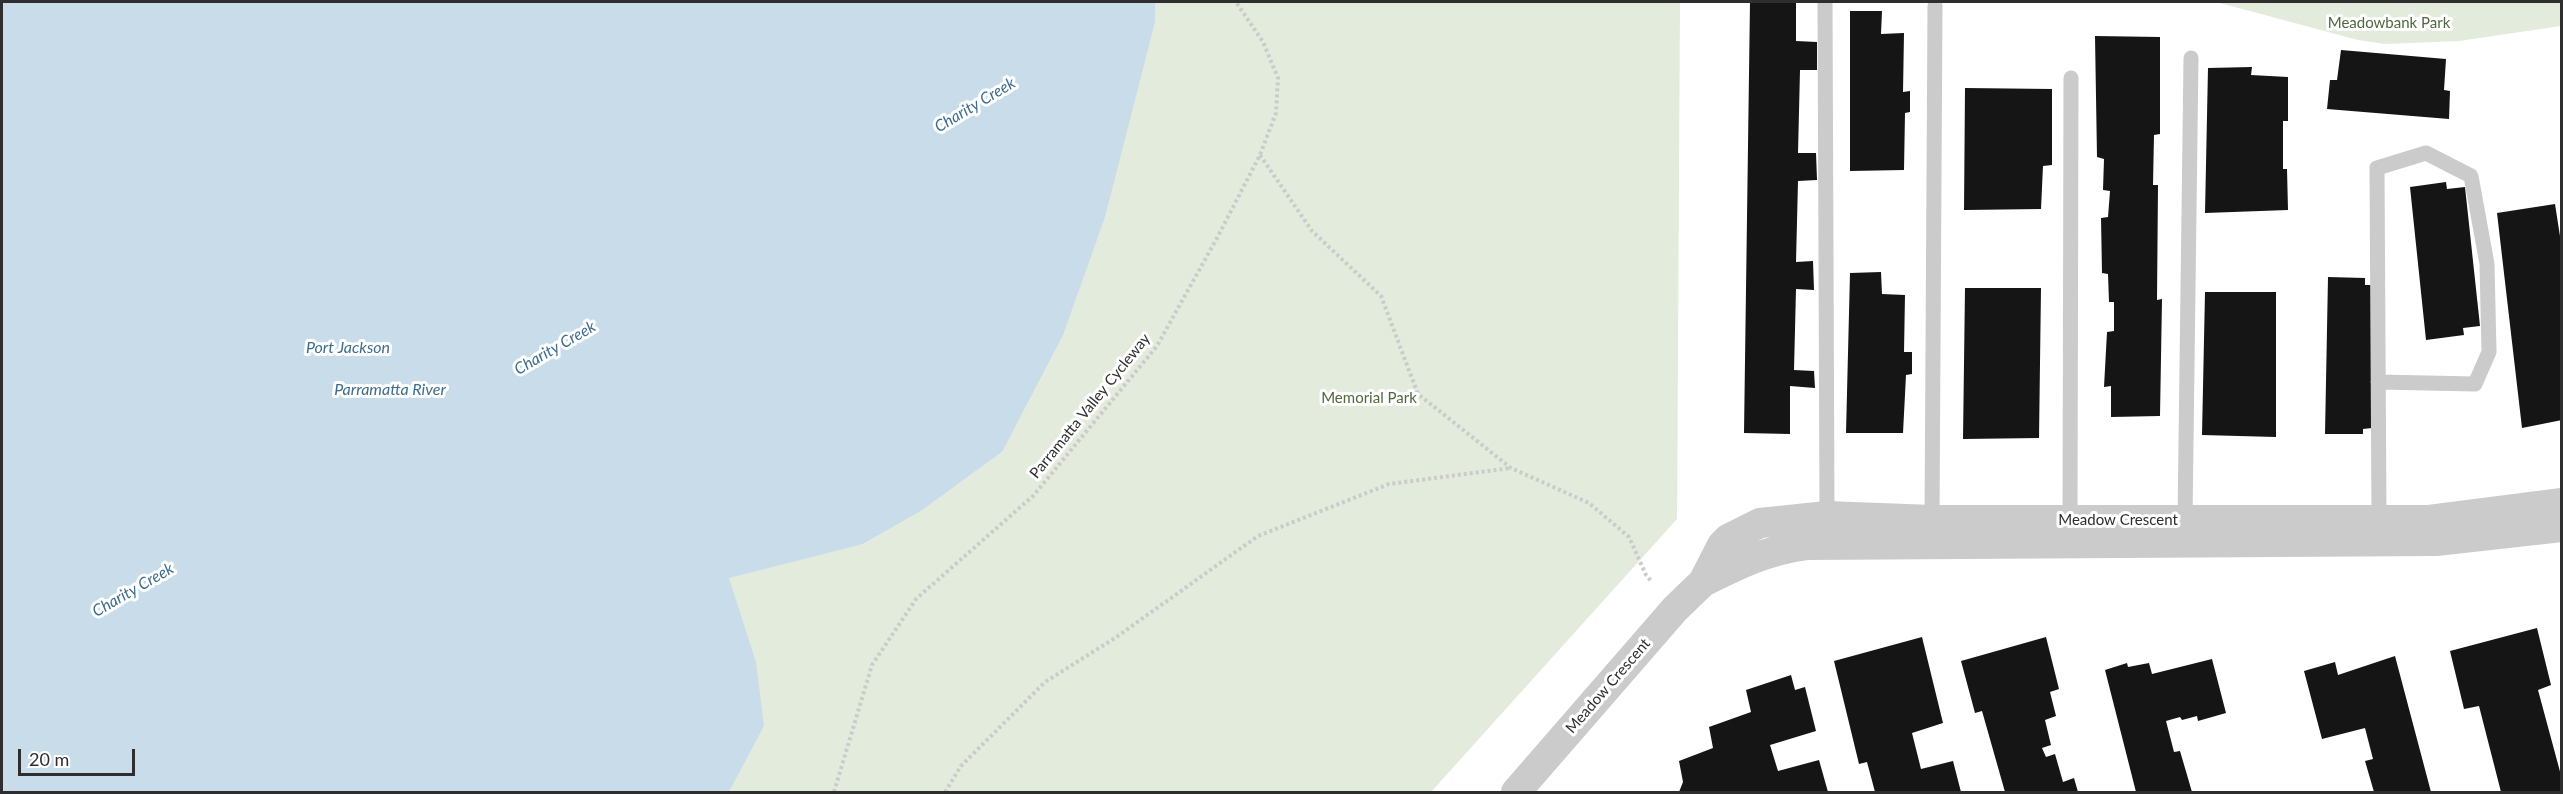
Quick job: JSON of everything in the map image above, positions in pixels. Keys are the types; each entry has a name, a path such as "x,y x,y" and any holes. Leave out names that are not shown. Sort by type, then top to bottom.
{"street":[{"name":"Meadow Crescent","path":"1703,582 1722,545 1728,539 1760,523 1827,516 1932,520 2429,520 2562,503"},
{"name":"Meadow Crescent","path":"1516,792 1675,609 1703,582 1756,556 1779,549 1806,545 2436,541 2562,526"}],"lane":[{"path":"1825,2 1827,516"},
{"path":"1932,520 1935,6"},
{"path":"2184,520 2191,58"},
{"path":"2070,520 2071,78"},
{"path":"2379,382 2475,384 2489,352 2487,264 2470,176 2426,153 2377,168 2379,520"}],"path":[{"name":"Parramatta Valley Cycleway","path":"834,792 872,665 916,599 1033,496 1157,346 1218,238 1260,155 1276,113 1278,78 1263,42 1236,2"},
{"path":"1260,155 1312,231 1381,296 1418,394 1511,468 1589,503 1629,537 1646,576"},
{"path":"945,792 961,766 1045,682 1115,638 1258,536 1389,484 1511,468"}],"green space":[{"name":"Memorial Park","path":"1155,2 1680,2 1677,519 1431,792 729,792 761,730 616,792 677,584 863,544 921,511 1002,452 1155,22"},
{"name":"Meadowbank Park","path":"2216,2 2561,2 2561,26 2459,41 2385,44 2358,40"}],"water":[{"name":"Port Jackson","path":"2,2 1155,2 1155,22 1105,217 1063,335 1002,452 921,511 863,544 729,578 756,662 764,726 729,792 2,792"}],"building":[{"path":"1750,2 1796,2 1796,41 1817,42 1817,70 1800,70 1798,153 1816,153 1817,180 1798,181 1796,262 1813,261 1814,290 1796,289 1794,370 1814,371 1815,388 1790,386 1790,434 1744,433"},
{"path":"1850,11 1882,11 1881,34 1904,33 1903,92 1910,91 1910,112 1905,113 1904,170 1850,171"},
{"path":"2095,36 2160,37 2160,134 2154,135 2153,185 2158,185 2157,300 2162,299 2160,416 2111,417 2111,386 2104,387 2107,332 2114,331 2114,302 2109,302 2108,274 2102,273 2101,218 2108,217 2110,191 2103,190 2104,159 2097,157"},
{"path":"2341,50 2446,59 2444,90 2450,91 2449,119 2327,109 2330,80 2337,80"},
{"path":"2252,67 2251,75 2288,77 2288,121 2283,121 2283,169 2287,169 2288,210 2205,213 2208,68"},
{"path":"1965,88 2052,89 2052,165 2043,166 2041,209 1964,210"},
{"path":"2446,182 2447,189 2465,187 2480,326 2463,328 2464,335 2426,340 2410,187"},
{"path":"2555,204 2562,249 2562,420 2522,428 2497,213"},
{"path":"1881,272 1882,294 1905,295 1904,352 1912,352 1912,374 1906,375 1903,433 1846,433 1850,273"},
{"path":"2328,277 2365,278 2365,285 2382,285 2381,427 2363,429 2363,434 2325,434"},
{"path":"1965,288 2041,288 2039,438 1963,439"},
{"path":"2205,292 2276,292 2276,437 2202,435"},
{"path":"2537,628 2551,685 2538,690 2562,779 2562,792 2501,792 2479,706 2464,709 2450,651"},
{"path":"1922,637 1943,723 1912,733 1921,769 1953,761 1961,792 1875,792 1867,762 1859,764 1834,661"},
{"path":"2046,637 2059,689 2050,692 2056,716 2045,720 2051,745 2042,748 2046,757 2055,754 2063,782 2074,778 2078,792 2005,792 1982,711 1975,713 1961,661"},
{"path":"2395,656 2431,792 2374,792 2365,761 2373,759 2365,728 2322,739 2304,671 2335,662 2338,675"},
{"path":"2212,659 2226,713 2198,721 2197,716 2166,721 2174,752 2180,751 2192,792 2136,792 2105,670 2127,663 2128,667 2149,663 2152,674"},
{"path":"1791,675 1795,690 1805,687 1816,731 1770,745 1778,771 1819,760 1828,792 1679,792 1683,782 1679,761 1713,748 1709,727 1751,712 1746,690"}],"water label":[{"name":"Charity Creek","path":"975,105"},
{"name":"Charity Creek","path":"555,348"},
{"name":"Parramatta River","path":"390,390"},
{"name":"Charity Creek","path":"133,590"}]}
